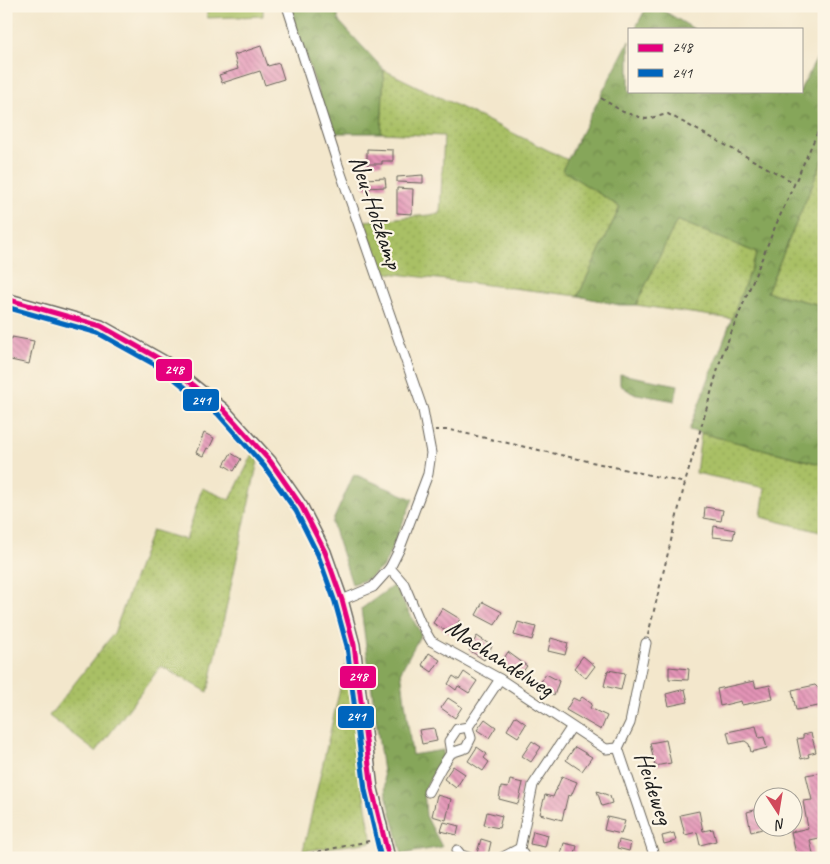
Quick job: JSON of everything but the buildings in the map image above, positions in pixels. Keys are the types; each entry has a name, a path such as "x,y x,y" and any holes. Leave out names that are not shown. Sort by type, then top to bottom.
{"street":[{"name":"Neu-Holzkamp","path":"287,6 338,165 424,410 431,453 428,474 400,548 390,568 373,587 342,600"},
{"path":"6,299 101,326 165,362 223,409 270,461 302,507 325,552 342,600 354,645 372,789 389,858"},
{"name":"Machandelweg","path":"390,568 404,584 420,622 431,641 500,679 571,728 606,749 618,748"},
{"name":"Heideweg","path":"646,643 630,723 618,748 655,858"},
{"path":"451,753 449,741 457,729 468,727 500,679"},
{"path":"428,792 440,768 451,753 466,748 472,738 468,727"},
{"path":"525,858 520,848 533,785 571,728"},
{"path":"501,858 520,848"},
{"path":"458,850 461,855 471,858"}],"path":[{"path":"600,98 623,112 646,119 668,114 795,184"},
{"path":"646,643 685,483 722,355 824,118"},
{"path":"428,430 450,430 685,483"},
{"path":"295,858 384,838"}],"green space":[{"path":"207,6 263,6 263,16 207,18"},
{"path":"289,6 333,6 338,9 338,20 384,70 381,133 332,133"},
{"path":"647,6 656,6 692,28 636,28"},
{"path":"628,43 628,92 802,92 802,86 824,45 824,157 767,292 824,306 824,408 818,431 824,435 824,465 689,430 757,253 677,220 636,305 619,305 578,296 620,207 562,170"},
{"path":"384,70 568,160 563,170 620,207 578,296 380,272 365,221 440,214 444,136 381,133"},
{"path":"824,157 824,306 767,292"},
{"path":"677,220 757,253 732,319 636,305"},
{"path":"620,374 678,385 675,401 632,393 620,385"},
{"path":"701,433 824,465 824,533 761,517 765,488 696,473"},
{"path":"255,450 259,456 208,692 161,666 96,752 49,716 114,633 152,530 186,540 202,488 230,500"},
{"path":"354,474 413,499 384,566 368,579 352,584 332,523"},
{"path":"394,585 421,634 401,671 412,755 443,750 443,757 424,790 426,816 442,847 402,854 386,794 361,609"},
{"path":"346,662 362,784 372,842 303,851"}],"transit line":[{"name":"248","path":"6,299 101,326 165,362 223,409 270,461 302,507 325,552 342,600 354,645 372,789 389,858"},
{"name":"241","path":"6,307 98,333 161,368 218,414 264,466 296,511 318,555 335,602 347,646 365,790 381,858"}]}
